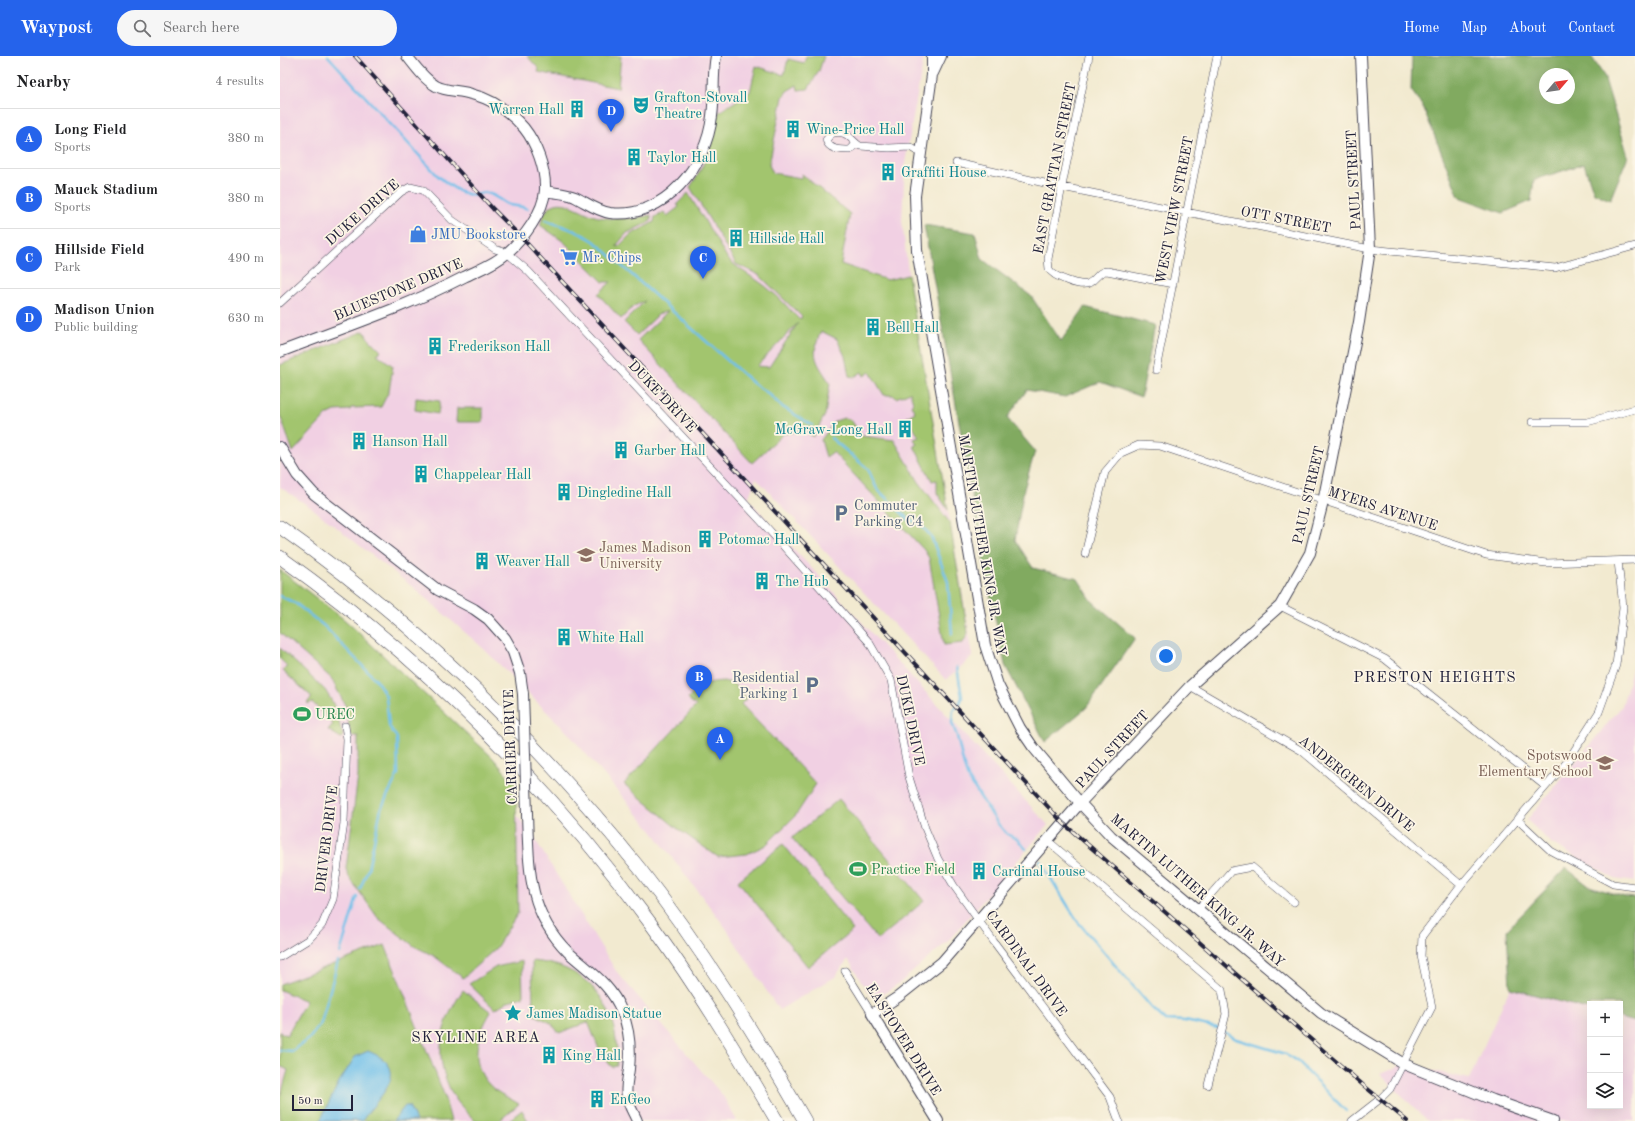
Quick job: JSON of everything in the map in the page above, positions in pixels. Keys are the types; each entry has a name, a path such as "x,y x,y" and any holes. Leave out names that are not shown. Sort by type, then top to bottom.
{"highway":[{"path":"280,527 347,577 432,648 533,745 570,785 640,870 694,943 744,1018 804,1121"},
{"path":"280,557 347,608 433,681 515,762 571,824 630,896 681,967 714,1016 776,1121"}],"street":[{"path":"407,56 424,77 435,85 445,90 481,97 492,102 514,117 532,140 539,156 545,191 574,197 600,211 611,213 629,213 644,209 677,188 697,163 709,131 712,116 713,74 716,56"},
{"name":"MARTIN LUTHER KING JR. WAY","path":"932,56 932,75 915,196 917,250 985,645 998,685 1020,728 1033,747 1080,803 1111,836 1321,1013 1404,1064 1493,1100 1553,1121"},
{"name":"MARTIN LUTHER KING JR. WAY","path":"932,75 942,56"},
{"name":"EAST GRATTAN STREET","path":"1089,56 1062,187 1048,269 1052,275 1084,285 1091,282 1100,272 1107,271 1173,284"},
{"name":"WEST VIEW STREET","path":"1156,370 1217,56"},
{"name":"PAUL STREET","path":"872,1014 898,997 942,962 1080,803 1190,686 1280,606 1310,553 1323,502 1359,322 1370,249 1361,56"},
{"path":"856,144 860,146 877,148 910,147 920,153"},
{"name":"OTT STREET","path":"956,163 1062,187 1370,249 1555,268 1635,246"},
{"name":"DUKE DRIVE","path":"280,303 406,188 416,187 423,190 452,220 495,249 507,253 528,271 594,340 840,607 869,642 885,666 894,690 909,777 921,817"},
{"name":"BLUESTONE DRIVE","path":"280,352 440,289 507,253 533,222 545,191"},
{"path":"1532,422 1587,422 1635,409"},
{"name":"MYERS AVENUE","path":"1084,554 1105,472 1121,453 1139,445 1160,446 1323,502 1486,555 1546,563 1635,560"},
{"name":"CARRIER DRIVE","path":"280,447 297,475 314,494 438,590 474,609 494,625 505,638 515,657 522,678 530,878 539,911 547,925 564,947 606,984 615,998 624,1018 629,1037 630,1051 626,1094 637,1121"},
{"path":"1352,1121 1380,1099 1390,1089 1432,1007 1421,956 1422,936 1461,885 1566,762 1599,712 1616,665 1623,607 1618,561"},
{"path":"1280,606 1385,658 1545,786"},
{"name":"ANDERGREN DRIVE","path":"1190,686 1302,751 1461,885"},
{"name":"DRIVER DRIVE","path":"280,957 309,939 322,925 333,899 344,823 347,751 345,726"},
{"name":"CARDINAL DRIVE","path":"921,817 932,847 942,867 979,920 1110,1097 1119,1121"},
{"path":"1517,819 1551,851 1613,884 1635,887"},
{"path":"1047,840 1222,990 1226,1014 1208,1085"},
{"path":"1198,909 1231,871 1252,867 1294,902"},
{"name":"EASTOVER DRIVE","path":"845,971 938,1121"}],"shaded area":[{"name":"James Madison University","path":"280,56 924,56 905,163 902,221 910,288 973,656 946,680 756,478 748,499 1048,825 948,941 901,982 880,996 870,996 848,959 835,977 779,1010 726,928 652,831 568,733 484,649 414,588 313,509 280,487"},
{"path":"280,600 510,807 533,836 616,971 723,1096 737,1121 280,1121"},
{"name":"Spotswood Elementary School","path":"1635,659 1635,882 1615,879 1551,843 1527,820 1622,706"},
{"path":"1510,988 1587,1009 1587,1109 1623,1109 1623,1019 1635,1022 1635,1121 1428,1121 1380,1074 1404,1064 1469,1079"}],"green space":[{"path":"527,56 621,56 618,88 538,72 539,69"},
{"path":"806,56 824,56 819,71 808,89 798,90 797,85 787,91 783,97 769,165 773,173 801,178 802,174 850,214 841,264 887,280 908,275 948,510 937,493 937,480 932,481 914,446 917,444 914,439 919,437 907,417 915,412 911,405 913,402 910,392 896,398 893,395 884,395 870,372 864,376 862,372 854,377 849,376 845,356 837,339 821,331 816,347 815,353 818,364 830,383 825,415 813,437 805,430 783,434 752,463 638,340 668,311 659,314 637,335 624,322 645,301 634,306 621,319 598,294 611,282 603,282 564,242 540,225 548,208 558,203 570,205 594,216 612,219 625,219 651,215 651,221 627,233 616,246 618,247 630,235 654,222 655,217 664,212 667,216 679,207 677,204 688,193 728,259 738,268 775,294 800,320 802,317 759,275 736,264 690,187 701,170 709,151 719,112 750,92 756,66 784,75 788,59 804,63","holes":["798,323 769,367 757,366"]},
{"path":"1412,56 1591,56 1604,76 1628,156 1610,200 1594,193 1584,164 1534,180 1531,201 1503,213 1459,197 1423,107 1411,90"},
{"path":"924,225 975,233 982,259 1031,296 1061,341 1085,307 1155,325 1141,397 1100,382 1065,397 1027,390 1007,418 1035,451 1024,489 1015,540 1033,568 1078,579 1092,601 1135,638 1086,708 1045,742 1005,665 987,580"},
{"path":"364,331 368,338 381,351 377,354 393,366 389,391 381,407 351,408 350,410 335,411 327,415 293,452 280,415 280,365"},
{"path":"416,398 440,401 438,414 415,410"},
{"path":"457,408 483,408 483,422 456,422"},
{"path":"844,418 851,420 862,436 894,440 919,482 950,523 968,633 963,643 944,645 929,558 924,550 833,452 826,457 821,440 835,421"},
{"path":"280,570 346,621 492,757 516,785 518,913 496,948 463,978 434,956 414,946 378,918 349,877 346,869 358,776 358,736 350,736 347,709 331,678 280,633"},
{"path":"280,648 325,690 333,703 343,736 341,738 328,730 333,724 312,702 309,704 307,703 312,697 283,671 287,666 280,659"},
{"path":"724,681 734,684 747,698 741,704 816,784 796,815 766,845 747,854 718,857 678,829 624,784 696,706 688,699 692,694 700,687 708,683"},
{"name":"Practice Field","path":"839,799 924,901 878,940 792,838"},
{"path":"783,844 853,930 808,967 738,881"},
{"path":"1566,868 1589,886 1625,897 1635,898 1635,1022 1623,1019 1623,1001 1587,1001 1587,1009 1510,988 1507,930"},
{"path":"385,945 443,1092 451,1121 280,1121 280,1098 288,1070 280,1066 280,1032 287,1035 306,1001 280,990 280,984"},
{"path":"522,961 523,997 508,1001 495,1009 469,984 496,967"},
{"path":"532,961 556,965 574,973 587,982 598,993 606,1006 615,1034 617,1066 612,1067 601,1054 588,1022 559,1033 551,1023 533,1014"},
{"path":"463,990 491,1012 485,1022 478,1042 478,1063 481,1072 486,1081 495,1090 519,1104 499,1121 475,1121 453,1095 446,1081 442,1067 441,1054 444,1028 455,1003"},
{"path":"522,1110 528,1121 508,1121"}],"water":[{"path":"368,1051 382,1058 389,1066 391,1075 384,1092 362,1121 320,1121 339,1082 355,1057"},
{"path":"405,1106 409,1106 416,1121 393,1121"}],"waterway":[{"path":"328,56 447,184 459,191 472,195 485,192 494,195 507,204 528,209"},
{"path":"545,220 576,231 594,241 754,384 769,394 781,406 812,425"},
{"path":"831,438 868,469 877,489 908,519 919,523 931,536 948,582 952,634"},
{"path":"280,596 295,603 324,626 377,681 386,696 389,726 397,738 398,774 381,809 368,869 360,889"},
{"path":"957,667 962,697 960,703 953,710 952,723 968,778 998,824 1007,834 1018,840 1026,849"},
{"path":"1040,861 1078,922 1152,1008 1165,1020 1185,1021 1218,1028 1236,1039 1286,1054 1298,1062 1346,1111"},
{"path":"340,953 357,897"},
{"path":"280,1050 292,1051 309,1039 321,1023 338,961"}],"railway":[{"path":"355,56 493,209 522,238 1063,823 1363,1085 1407,1121"}],"place":[{"name":"Grafton-Stovall Theatre","path":"641,105"},
{"name":"Warren Hall","path":"577,109"},
{"name":"Wine-Price Hall","path":"793,129"},
{"name":"Madison Union","path":"611,132"},
{"name":"Taylor Hall","path":"634,157"},
{"name":"Graffiti House","path":"888,172"},
{"name":"JMU Bookstore","path":"418,234"},
{"name":"Hillside Hall","path":"736,238"},
{"name":"Mr. Chips","path":"569,257"},
{"name":"Hillside Field","path":"703,279"},
{"name":"Bell Hall","path":"873,327"},
{"name":"Frederikson Hall","path":"435,346"},
{"name":"McGraw-Long Hall","path":"905,429"},
{"name":"Hanson Hall","path":"359,441"},
{"name":"Garber Hall","path":"621,450"},
{"name":"Chappelear Hall","path":"421,474"},
{"name":"Dingledine Hall","path":"564,492"},
{"name":"Commuter Parking C4","path":"841,513"},
{"name":"Potomac Hall","path":"705,539"},
{"name":"James Madison University","path":"586,555"},
{"name":"Weaver Hall","path":"482,561"},
{"name":"The Hub","path":"762,581"},
{"name":"White Hall","path":"564,637"},
{"name":"Residential Parking 1","path":"812,685"},
{"name":"Mauck Stadium","path":"699,698"},
{"name":"UREC","path":"302,714"},
{"name":"Long Field","path":"720,760"},
{"name":"Spotswood Elementary School","path":"1605,763"},
{"name":"Practice Field","path":"858,869"},
{"name":"Cardinal House","path":"979,871"},
{"name":"James Madison Statue","path":"513,1013"},
{"name":"King Hall","path":"549,1055"},
{"name":"EnGeo","path":"597,1099"}],"district":[{"name":"PRESTON HEIGHTS","path":"1435,677"},
{"name":"SKYLINE AREA","path":"476,1037"}]}
